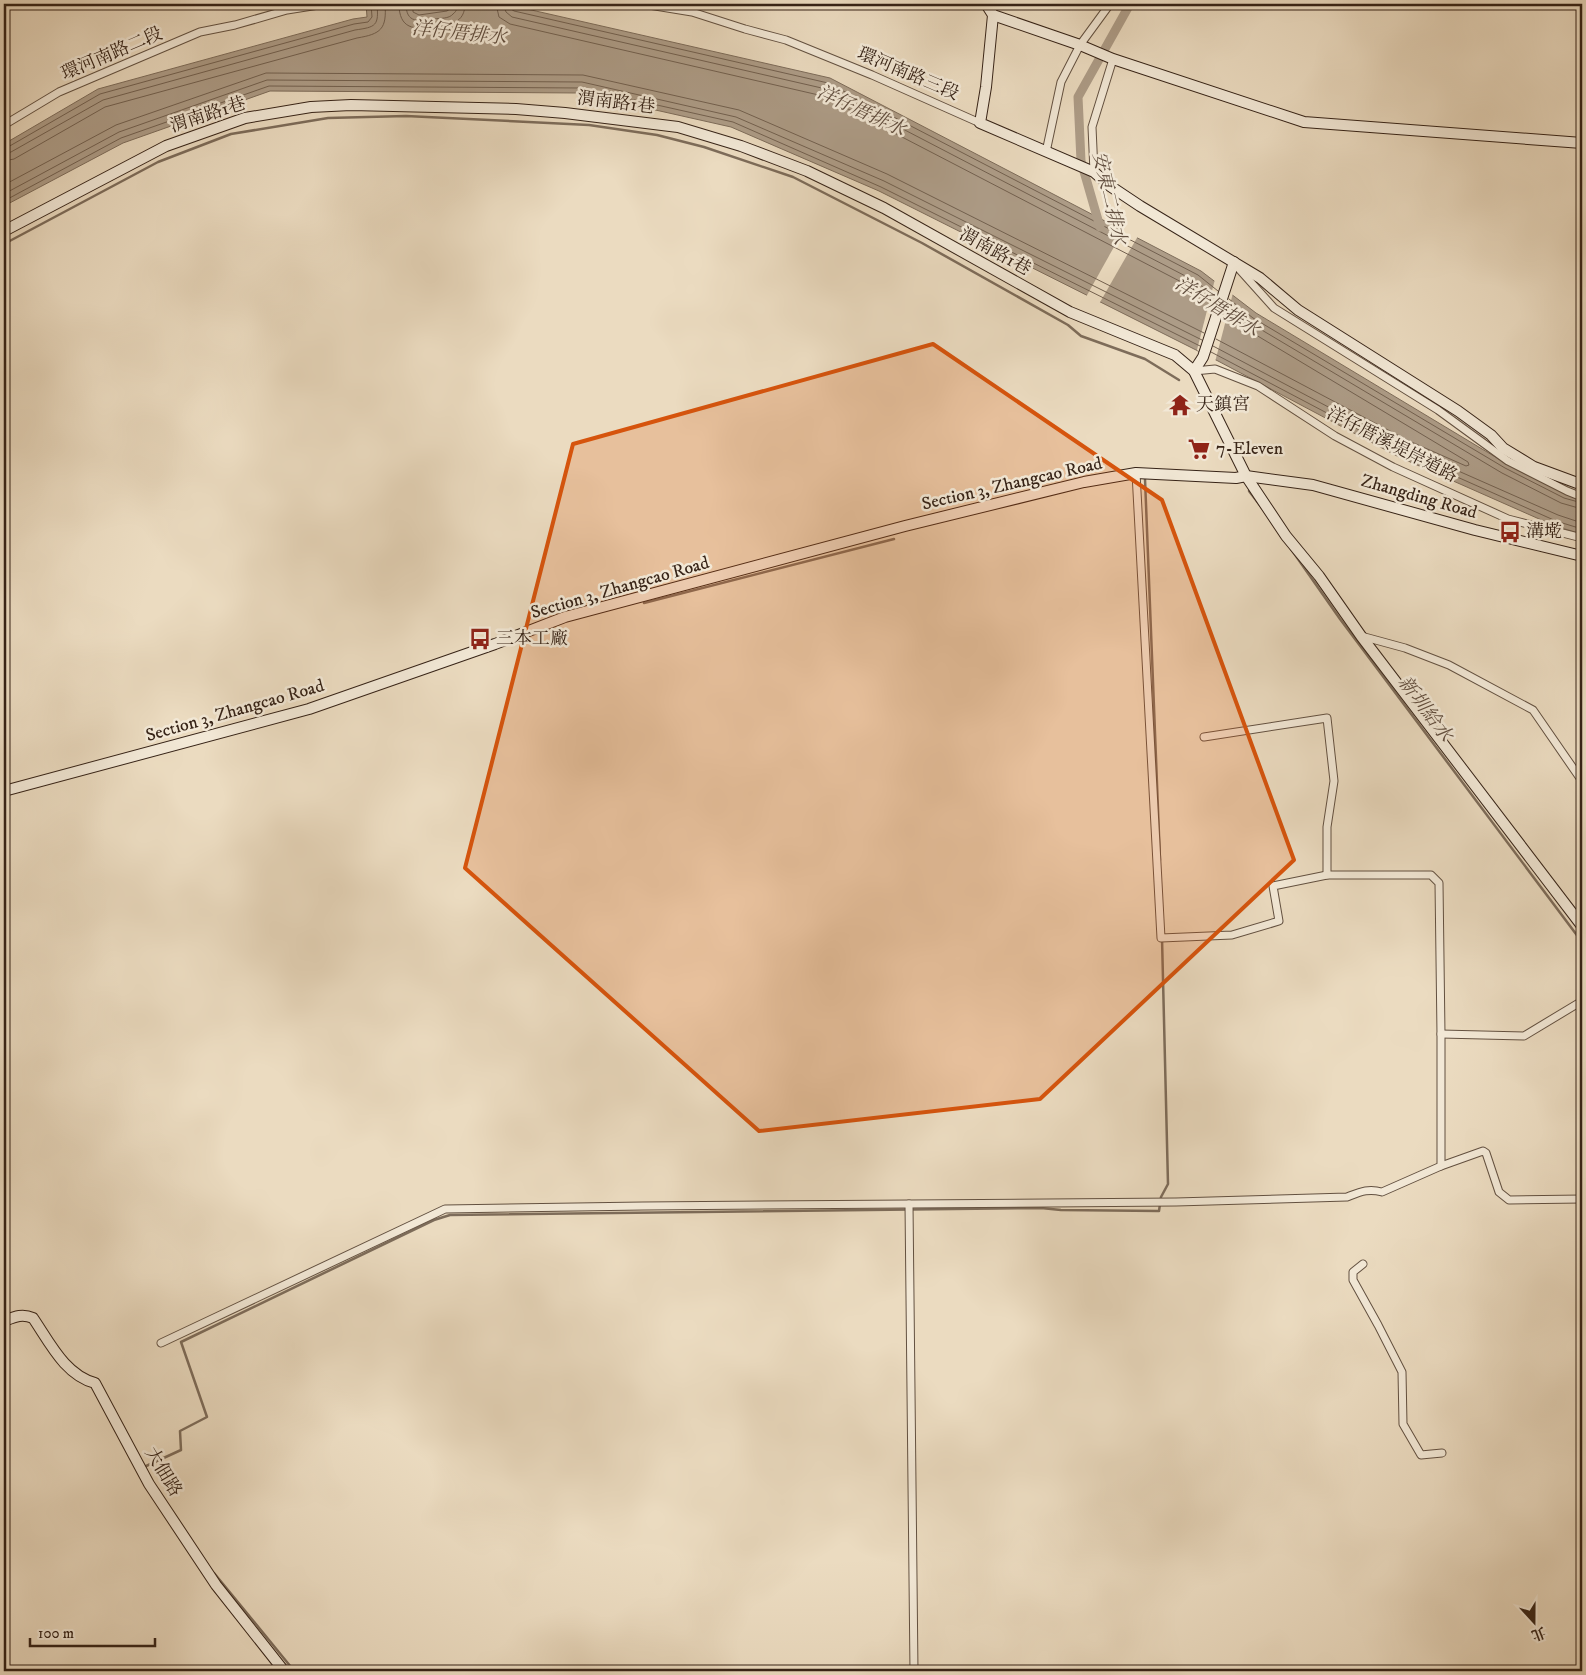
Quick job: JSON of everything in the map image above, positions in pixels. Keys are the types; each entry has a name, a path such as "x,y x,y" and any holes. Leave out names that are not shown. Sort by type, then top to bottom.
{"street":[{"name":"環河南路二段","path":"4,125 60,92 200,32 235,25 287,10 325,4"},
{"name":"環河南路三段","path":"643,4 692,12 786,40 1094,172 1110,186 1140,206 1260,278 1298,310 1458,411 1491,435 1503,448 1534,466 1580,484"},
{"path":"980,123 986,86 993,15 986,4"},
{"path":"1046,152 1060,82 1110,4"},
{"path":"993,15 1083,46 1111,58 1304,122 1582,144"},
{"path":"1094,172 1092,127 1111,58"},
{"name":"渭南路1巷","path":"4,231 166,146 245,118 311,106 351,105 516,109 565,113 678,127 741,146 807,171 884,208 1070,312 1175,355 1194,371"},
{"path":"1234,262 1204,357 1194,371 1241,477 1319,576 1361,636 1582,926"},
{"path":"1234,262 1274,308 1438,410 1508,461 1566,491 1582,497"},
{"name":"洋仔厝溪堤岸道路","path":"1194,371 1215,370 1258,386 1335,436 1393,467 1508,519 1582,538"},
{"path":"1136,473 1161,938 1232,935 1279,920 1273,886 1327,875 1431,875 1439,883 1441,1166"},
{"name":"Zhangding Road","path":"1136,473 1241,477 1313,485 1475,530 1582,556"},
{"name":"Section 3, Zhangcao Road","path":"4,791 309,709 486,647 565,617 905,526 1084,482 1136,473"},
{"path":"1361,636 1405,648 1449,666 1532,710 1582,781"},
{"path":"1204,737 1327,718 1334,781 1327,827 1327,875"},
{"path":"1441,1034 1524,1036 1582,1001"},
{"path":"161,1343 445,1209 1176,1202 1347,1197 1365,1190 1382,1192 1483,1150 1486,1153 1499,1192 1508,1200 1582,1199"},
{"path":"909,1204 914,1671"},
{"path":"1363,1264 1353,1272 1353,1280 1402,1372 1403,1424 1421,1455 1442,1453"},
{"name":"大佃路","path":"4,1321 16,1315 33,1318 69,1370 88,1381 96,1383 149,1484 216,1585 284,1671"}],"highlighted area":[{"path":"933,344 1162,500 1294,860 1040,1099 759,1131 465,868 573,444"}],"water":[{"name":"洋仔厝排水","path":"366,4 417,4 418,10 463,4 505,4 830,78 1201,271 1256,313 1507,464 1582,499 1582,534 1555,526 1399,457 1218,361 879,191 731,127 580,93 270,91 123,143 4,206 4,144 98,89 353,19 367,17"}],"pier":[{"path":"1124,229 1138,236 1099,304 1086,297"},
{"path":"1215,279 1233,293 1215,362 1197,350"}],"waterway":[{"name":"安東二排水","path":"1100,227 1081,161 1078,97 1130,4"},
{"path":"4,244 158,162 231,134 328,118 406,116 589,125 657,135 704,147 793,177 922,243 1068,325 1081,336 1145,359 1179,380"},
{"path":"1145,479 1160,860"},
{"name":"新圳給水","path":"1249,491 1262,508"},
{"path":"644,603 894,539"},
{"name":"新圳給水","path":"1291,549 1340,619 1582,942"},
{"path":"144,1467 181,1450 180,1431 207,1417 181,1342 434,1220 450,1215 1041,1208 1159,1211 1161,1197 1168,1184 1162,938"},
{"path":"214,1573 291,1667 291,1671"}],"place":[{"name":"天鎮宮","path":"1180,405"},
{"name":"7-Eleven","path":"1199,449"},
{"name":"溝墘","path":"1510,532"},
{"name":"三本工廠","path":"480,639"}]}
